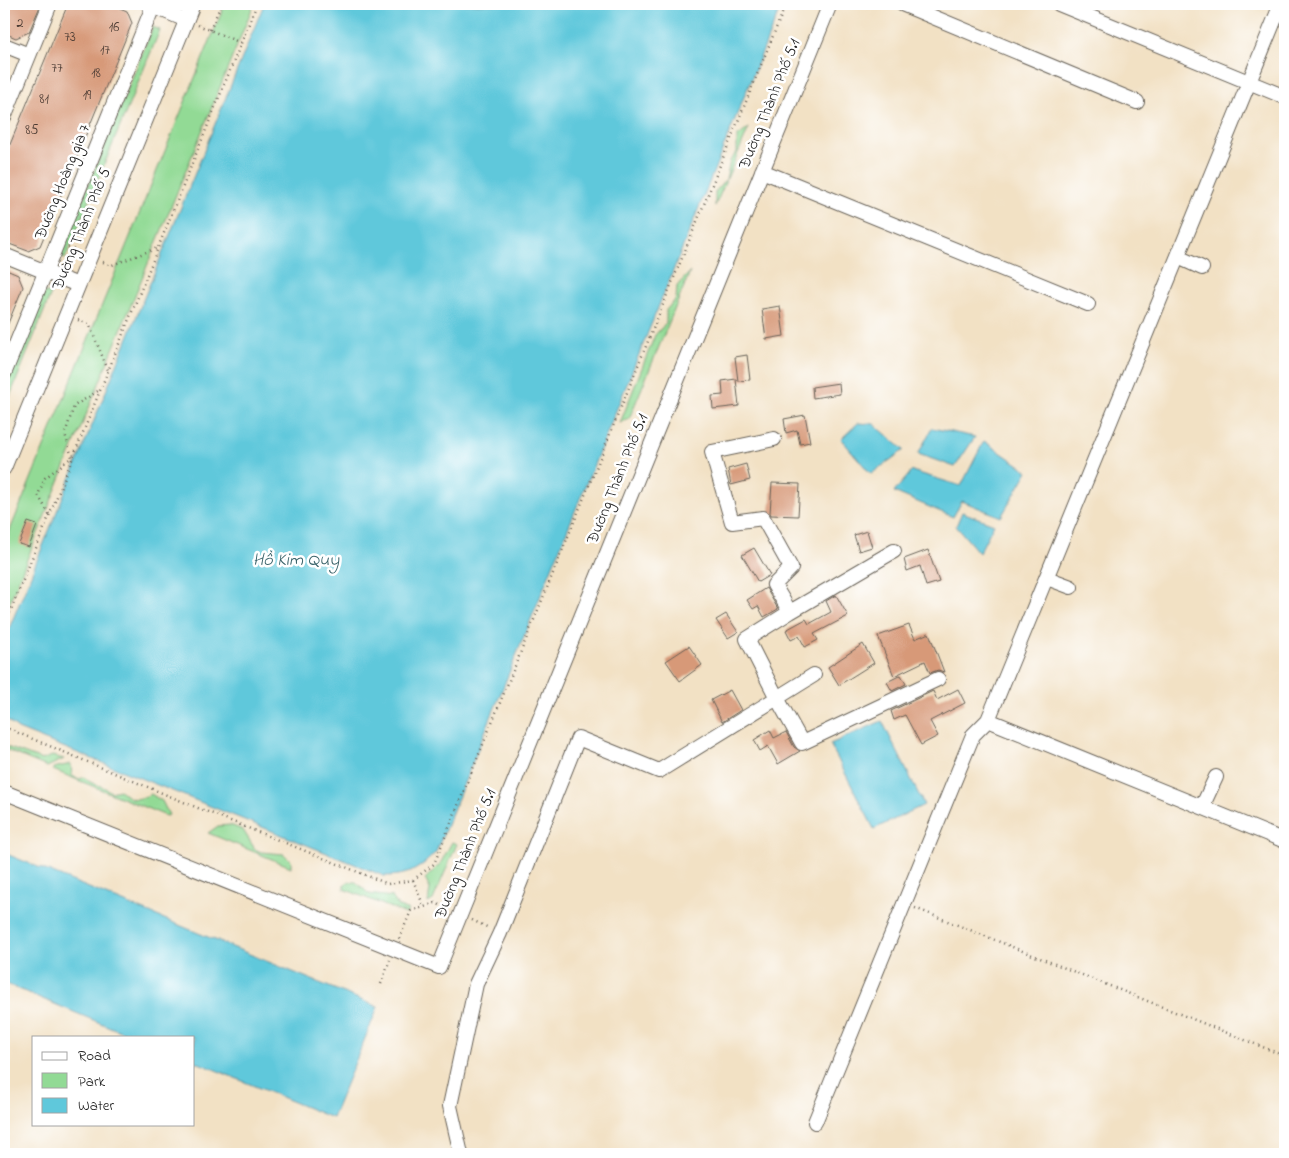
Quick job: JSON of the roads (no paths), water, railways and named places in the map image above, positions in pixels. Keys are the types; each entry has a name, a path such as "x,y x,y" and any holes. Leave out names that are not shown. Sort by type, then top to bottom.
{"street":[{"path":"4,117 50,4"},
{"name":"Đường Thành Phố 5","path":"4,468 193,4"},
{"name":"Đường Thành Phố 5.1","path":"4,792 439,967 830,4"},
{"path":"902,4 1138,102"},
{"path":"1059,4 1285,98"},
{"path":"815,1122 973,735 988,720 1281,4"},
{"path":"152,5 186,20"},
{"name":"Đường Hoàng gia 7","path":"4,374 152,5"},
{"path":"4,45 29,55"},
{"path":"762,171 1088,304"},
{"path":"4,255 78,285"},
{"path":"1178,257 1202,268"},
{"path":"774,439 712,452 732,522 763,518 791,568 774,585 790,612"},
{"path":"894,551 746,639 802,743 938,679"},
{"path":"1046,578 1070,586"},
{"path":"461,1154 450,1106 476,984 500,933 578,738 659,771 814,675"},
{"path":"988,720 1285,841"},
{"path":"1202,807 1216,777"}],"water":[{"name":"Hồ Kim Quy","path":"264,4 782,4 436,852 419,867 400,875 384,876 18,729 4,718 4,641"},
{"path":"858,423 874,424 904,450 871,474 841,439"},
{"path":"932,428 975,437 955,467 918,454"},
{"path":"984,441 1028,471 1001,517 962,501 953,517 894,492 912,471 961,486"},
{"path":"962,512 994,524 979,553 956,526"},
{"path":"882,721 924,805 874,829 830,744"},
{"path":"4,853 378,1007 332,1118 195,1061 195,1036 132,1036 4,983"}]}
